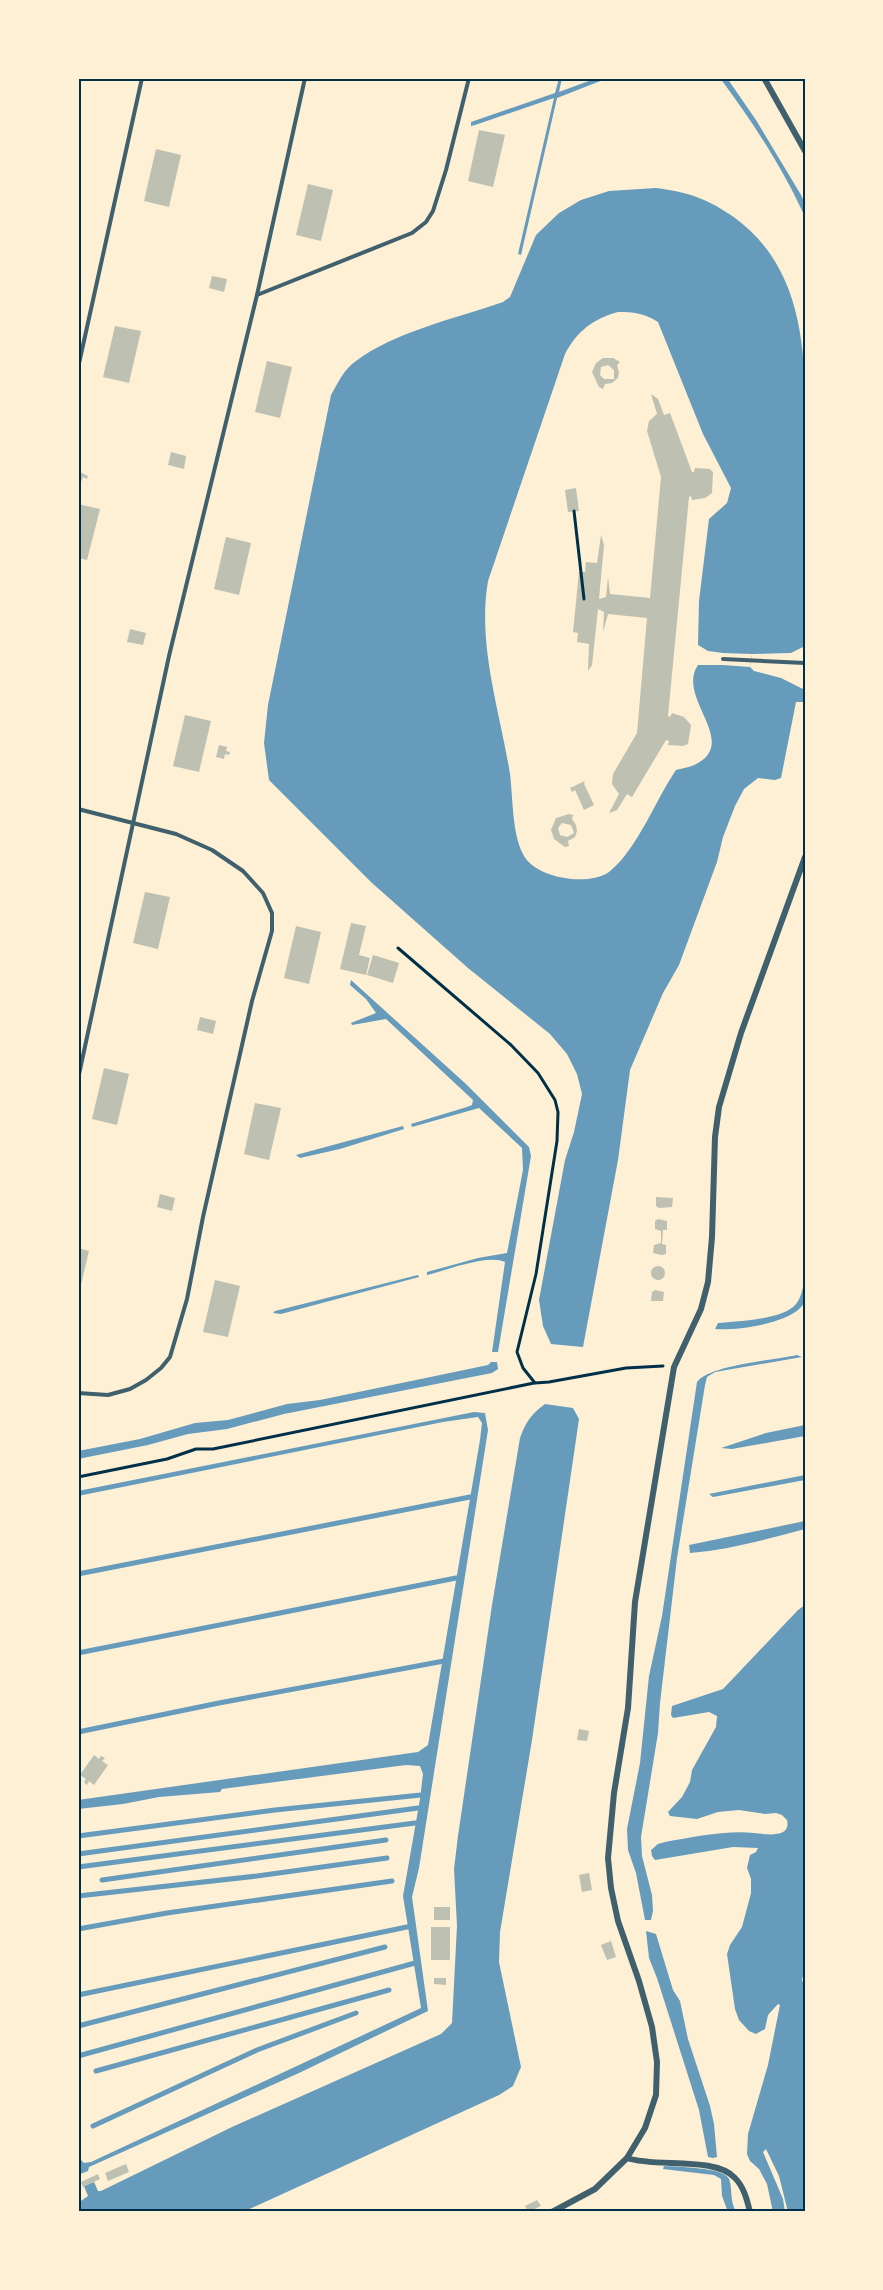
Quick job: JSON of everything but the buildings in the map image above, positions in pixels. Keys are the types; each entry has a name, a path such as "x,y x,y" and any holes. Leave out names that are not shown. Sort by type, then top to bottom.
{"street":[{"path":"764,78 805,151"},
{"path":"552,2212 595,2189 627,2158 645,2128 657,2085 657,2062 652,2027 623,1938 609,1875 609,1844 614,1793 628,1707 638,1586 674,1367 698,1316 708,1282 712,1237 715,1137 722,1094 741,1033 805,857"},
{"path":"627,2158 712,2167 728,2172 735,2177 743,2190 750,2212"}],"lane":[{"path":"78,368 142,78"},
{"path":"78,1079 169,656 257,295 304,78"},
{"path":"257,295 412,233 426,222 433,211 443,179 469,78"},
{"path":"723,659 805,663"},
{"path":"78,810 176,834 203,846 243,871 262,893 272,913 272,931 247,1022 187,1299 170,1357 154,1374 130,1389 108,1395 78,1392"}],"path":[{"path":"574,512 584,599"},
{"path":"398,948 511,1045 538,1073 555,1100 558,1112 557,1141 536,1274 518,1342 519,1360 535,1383"},
{"path":"78,1477 167,1459 196,1449 213,1449 535,1383 640,1366 674,1367"}],"water":[{"path":"559,78 562,78 559,92 597,78 608,78 557,98 521,255 518,254 554,98 471,126 471,122 555,93"},
{"path":"720,78 727,78 756,120 801,195 805,204 805,217 766,145"},
{"path":"656,188 698,197 716,206 735,218 761,242 779,269 792,299 800,330 804,364 805,646 791,653 752,654 750,667 754,671 781,678 805,690 805,702 796,702 781,778 775,780 758,778 744,789 735,806 679,965 663,993 630,1070 618,1160 583,1347 551,1344 543,1326 539,1300 565,1160 582,1094 577,1074 567,1054 550,1034 468,968 372,883 269,780 264,743 268,705 331,395 342,376 356,361 389,342 426,327 503,302 510,297 536,235 559,213 581,200 609,191","holes":["618,312 643,315 658,322 703,434 731,488 727,503 709,519 699,601 698,645 708,651 723,653 723,665 698,665 693,677 694,691 710,730 712,742 709,753 698,763 676,770 637,838 609,872 600,877 588,879 562,878 538,869 529,862 519,846 510,774 487,654 485,605 488,581 565,354 580,332 593,322"]},
{"path":"351,980 466,1084 529,1147 531,1156 498,1352 492,1352 505,1262 479,1261 427,1275 427,1272 478,1258 507,1253 523,1170 522,1148 479,1108 412,1127 411,1124 472,1105 473,1100 386,1019 352,1025 351,1023 376,1013 366,999 350,985"},
{"path":"403,1126 404,1129 340,1149 300,1158 296,1155"},
{"path":"418,1275 419,1277 281,1314 273,1313 275,1311"},
{"path":"805,1277 805,1300 800,1308 791,1315 751,1327 715,1329 718,1323 771,1317 790,1309 800,1298"},
{"path":"797,1355 802,1357 715,1372 707,1377 677,1558 658,1733 641,1837 642,1856 652,1895 653,1911 651,1920 645,1920 636,1873 628,1850 627,1829 640,1763 649,1676 662,1616 697,1382 704,1376 728,1367"},
{"path":"491,1362 497,1362 498,1369 492,1373 284,1414 227,1429 188,1434 148,1445 78,1459 78,1451 140,1439 195,1423 228,1420 287,1404 320,1400 488,1365"},
{"path":"545,1404 573,1408 579,1419 532,1740 500,1932 499,1962 521,2067 513,2086 499,2095 243,2212 78,2212 78,2203 88,2196 84,2186 94,2182 98,2191 101,2191 232,2127 441,2034 452,2023 457,1926 454,1869 492,1605 520,1438 524,1427 536,1411"},
{"path":"474,1412 485,1413 488,1430 419,1868 412,1897 428,2011 299,2073 89,2167 88,2171 80,2174 78,2157 84,2163 91,2162 421,2008 403,1896 420,1799 423,1774 420,1766 406,1765 222,1789 220,1792 159,1797 78,1809 78,1800 418,1752 428,1745 482,1423 478,1417 443,1422 78,1496 78,1491"},
{"path":"805,1425 805,1436 732,1449 721,1448 766,1433"},
{"path":"805,1475 805,1480 713,1497 709,1494"},
{"path":"805,1521 805,1529 734,1547 690,1553 689,1545"},
{"path":"805,1605 805,1968 802,1980 805,1986 805,2212 788,2212 779,2176 766,2149 763,2152 783,2199 785,2212 773,2212 767,2184 747,2154 748,2134 768,2065 780,2005 778,2004 768,2015 765,2029 756,2034 749,2031 739,2020 735,2009 727,1954 742,1927 751,1893 751,1879 747,1868 750,1855 758,1848 733,1847 655,1860 651,1850 658,1844 699,1836 732,1832 773,1834 786,1829 787,1820 776,1813 765,1814 739,1810 718,1812 697,1819 670,1816 668,1812 682,1797 690,1782 692,1770 716,1727 717,1716 709,1712 673,1718 671,1715 672,1706 723,1689"},
{"path":"646,1931 656,1934 673,1990 680,2001 688,2039 710,2106 717,2157 708,2157 699,2110 649,1958"},
{"path":"664,2166 689,2167 725,2175 729,2179 736,2212 728,2212 722,2196 721,2179 714,2175 663,2169"}],"pier":[{"path":"723,653 752,654 750,667 723,665"}],"waterway":[{"path":"78,1574 470,1497"},
{"path":"78,1653 456,1578"},
{"path":"78,1732 444,1661"},
{"path":"78,1836 275,1810 421,1795"},
{"path":"78,1854 418,1808"},
{"path":"78,1867 415,1823"},
{"path":"102,1880 386,1840"},
{"path":"78,1896 257,1876 387,1858"},
{"path":"78,1929 167,1913 392,1881"},
{"path":"78,1995 407,1927"},
{"path":"78,2026 385,1947"},
{"path":"78,2056 415,1963"},
{"path":"96,2071 389,1990"},
{"path":"93,2126 257,2050 356,2013"}]}
